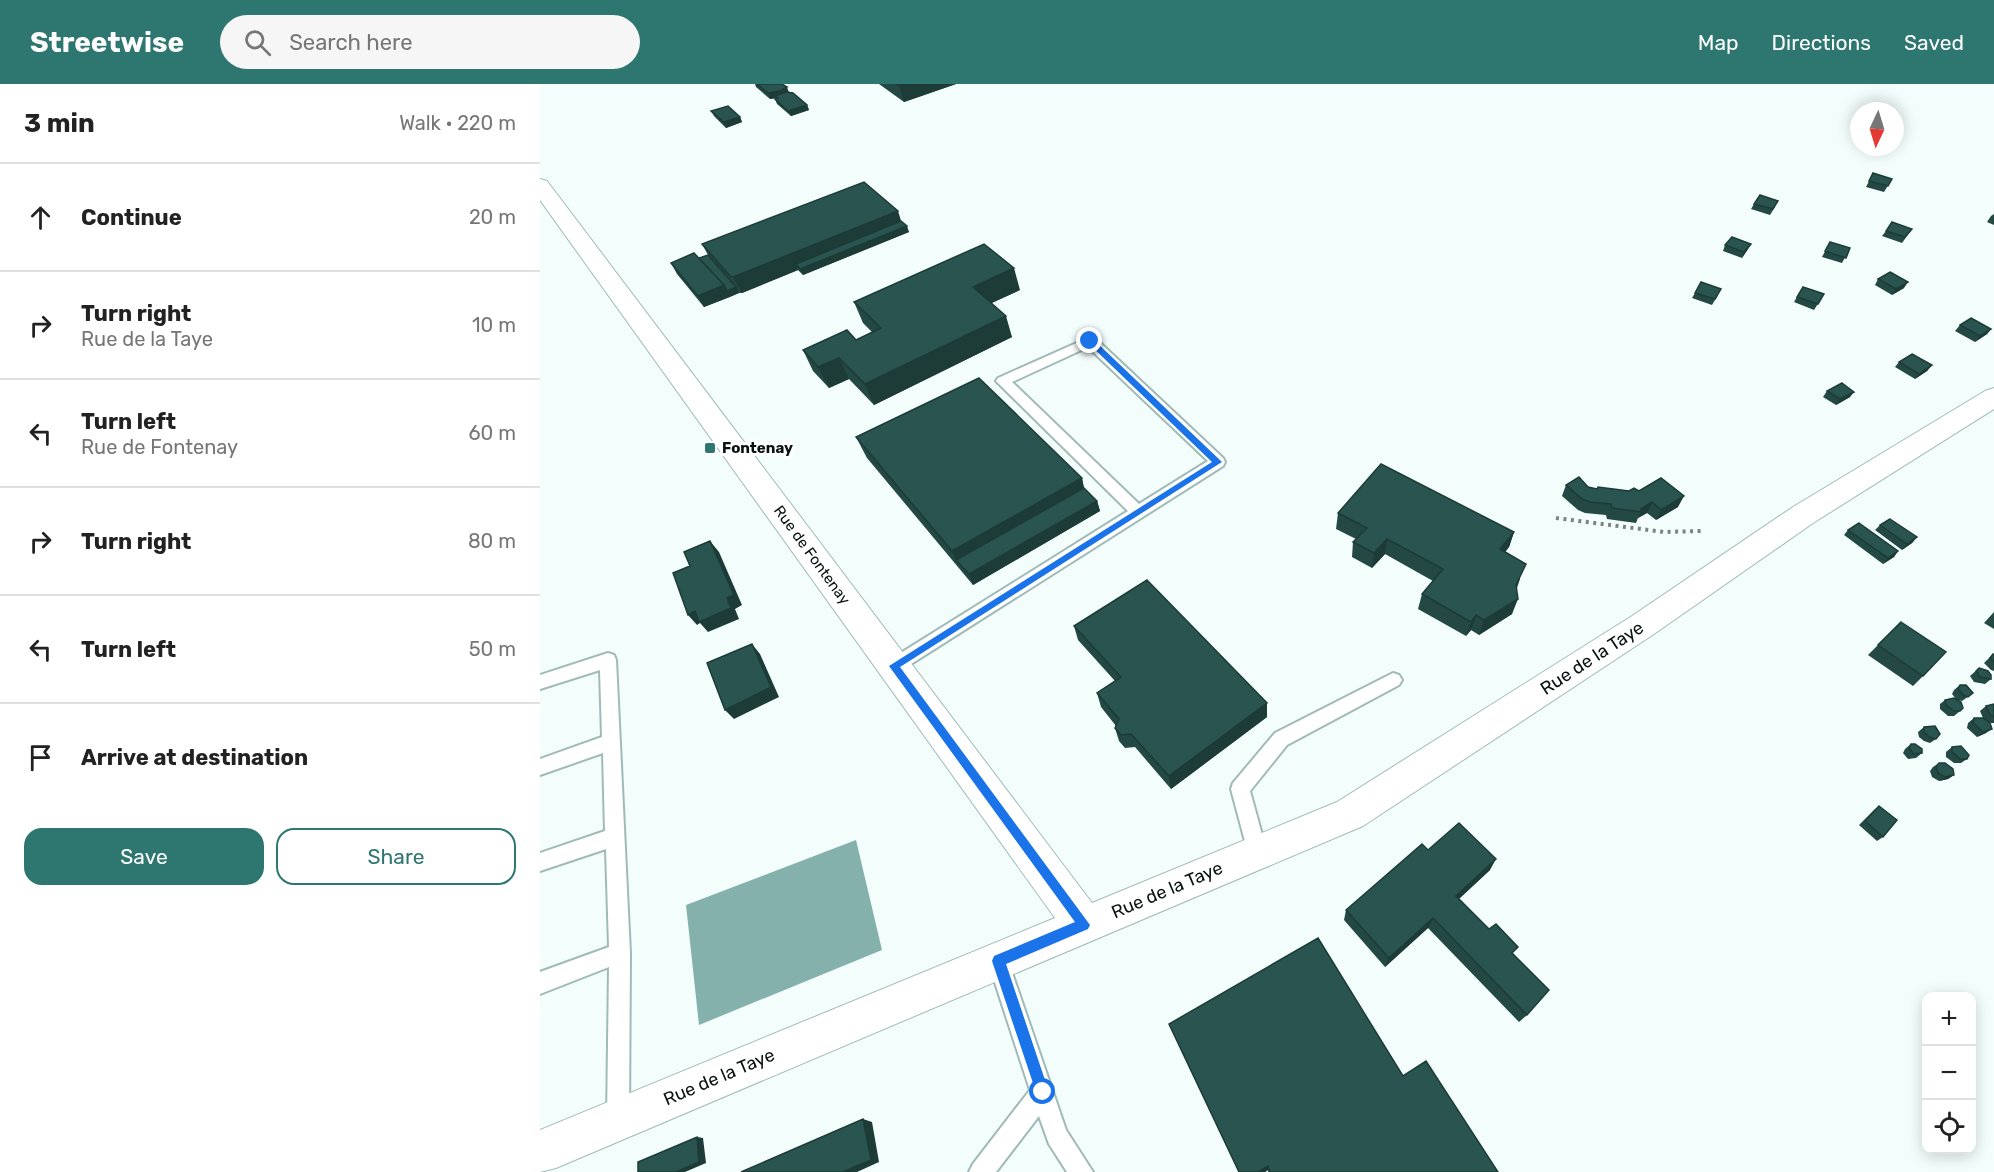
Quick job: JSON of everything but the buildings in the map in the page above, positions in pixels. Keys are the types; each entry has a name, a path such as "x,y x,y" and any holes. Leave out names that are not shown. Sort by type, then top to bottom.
{"street":[{"name":"Rue de Fontenay","path":"540,185 1084,925"},
{"name":"Rue de la Taye","path":"540,1152 1350,814 1664,611 1803,515 1994,397"}],"lane":[{"path":"894,666 1218,462 1090,341 1003,381 1138,512"},
{"path":"540,682 608,660 620,953 618,1120"},
{"path":"1257,853 1240,789 1281,739 1393,680"},
{"path":"540,767 612,742"},
{"path":"540,862 615,837"},
{"path":"540,983 620,953"},
{"path":"998,961 1057,1136 1081,1172"},
{"path":"981,1172 1043,1092"}],"path":[{"path":"1556,518 1664,532 1701,531"}],"water":[{"path":"856,840 882,950 699,1025 686,905"}],"place":[{"name":"Fontenay","path":"710,448"}],"route":[{"path":"1043,1092 998,961 1084,925 894,666 1218,462 1090,341"}]}
